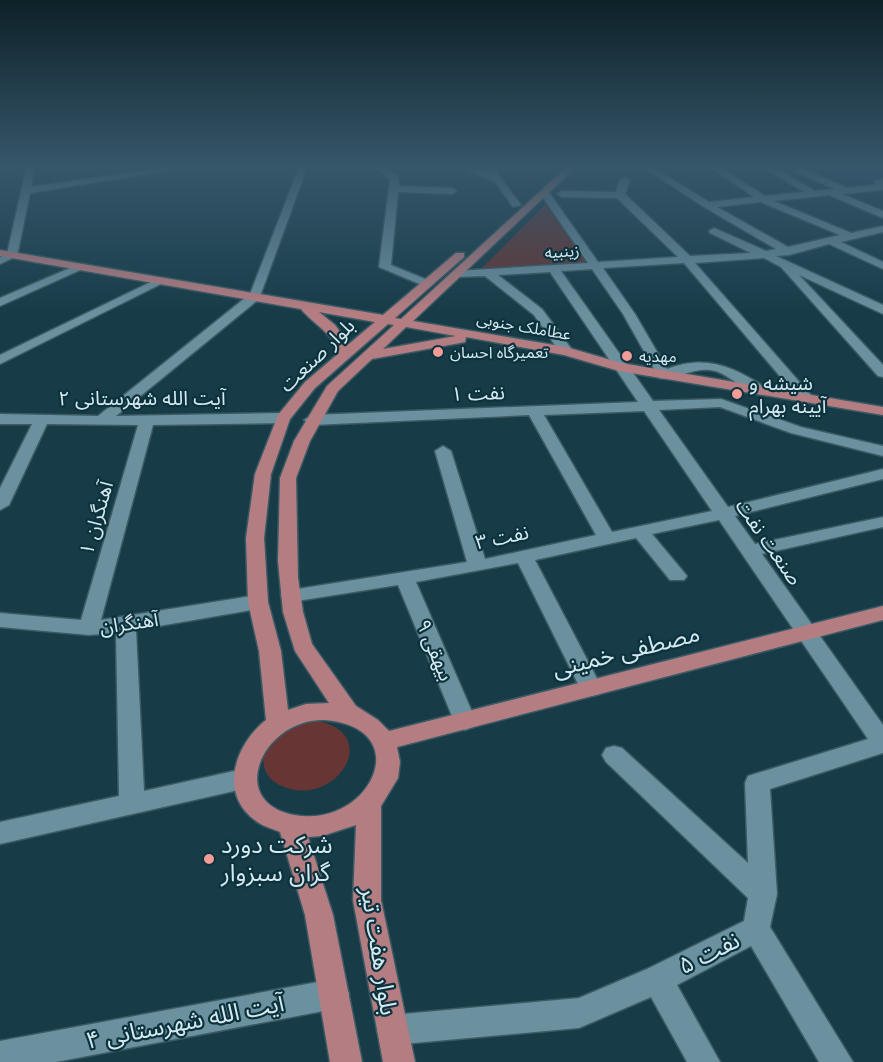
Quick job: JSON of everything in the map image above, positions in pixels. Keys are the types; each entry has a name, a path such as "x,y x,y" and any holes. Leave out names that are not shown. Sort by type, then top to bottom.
{"main road":[{"name":"بلوار صنعت","path":"350,715 302,646 291,596 287,556 289,474 312,420 332,389 406,323 456,274 467,256 507,215"},
{"name":"بلوار صنعت","path":"278,723 270,651 258,602 255,538 263,474 284,418 310,385 426,283 467,256 518,215"},
{"name":"عطاملک جنوبی","path":"6,255 566,351 619,367 883,411"},
{"path":"306,308 326,323 342,341 346,354"},
{"path":"368,357 443,340 485,337"},
{"path":"310,385 332,389"},
{"name":"مصطفی خمینی","path":"383,742 883,613"},
{"path":"326,711 350,715 370,726 383,742 388,762 383,784 369,804 346,818 319,826 291,825 267,815 250,799 243,779 247,757 259,738 278,723 301,713 326,711"},
{"name":"بلوار هفت تیر","path":"369,804 366,900 399,1062"},
{"path":"291,825 319,915 346,1062"}],"street":[{"path":"0,261 6,255 17,215"},
{"path":"101,421 255,296 285,215"},
{"path":"391,215 385,267 426,283"},
{"path":"560,215 629,314 664,375 688,364 711,365 734,373 761,391"},
{"path":"640,215 686,259 805,397"},
{"path":"724,215 789,252"},
{"path":"799,215 850,236"},
{"name":"زینبیه","path":"456,274 765,255 789,252 829,240 883,229"},
{"path":"714,231 883,310"},
{"path":"829,240 880,262"},
{"path":"780,262 883,373"},
{"path":"0,302 81,267"},
{"name":"صنعت نفت","path":"553,268 619,367 883,743"},
{"path":"489,273 538,312 566,351"},
{"path":"0,360 161,281"},
{"path":"729,386 721,403 796,430 883,451"},
{"name":"نفت ۱","path":"312,420 535,412 645,404 721,403"},
{"path":"535,412 607,538"},
{"name":"آیت الله شهرستانی ۲","path":"0,418 147,421 284,418"},
{"path":"0,505 42,419"},
{"name":"آهنگران ۱","path":"89,628 147,421"},
{"path":"443,451 478,566"},
{"path":"876,476 883,488"},
{"name":"نفت ۳","path":"291,596 478,566 722,514 876,476"},
{"path":"748,551 883,522"},
{"path":"640,531 677,576"},
{"path":"524,556 591,688"},
{"name":"بیهقی ۹","path":"405,579 465,721"},
{"name":"آهنگران","path":"0,620 89,628 126,625 258,602"},
{"path":"126,625 132,803"},
{"name":"نفت ۵","path":"392,1030 579,1013 657,979 756,929 763,894 757,783 883,743"},
{"path":"614,754 763,894"},
{"path":"0,833 243,779"},
{"path":"756,929 837,1062"},
{"path":"657,979 704,1062"},
{"name":"آیت الله شهرستانی ۴","path":"0,1057 334,993"}],"shaded area":[{"path":"535,215 554,215 589,262 481,269"},
{"path":"311,720 334,726 346,737 350,751 346,765 336,777 322,787 304,791 284,787 268,776 265,769 263,760 267,744 283,728"}],"place":[{"name":"تعمیرگاه احسان","path":"438,352"},
{"name":"مهدیه","path":"627,356"},
{"name":"شیشه و آیینه بهرام","path":"737,394"},
{"name":"شرکت دورد گران سبزوار","path":"209,859"}]}
